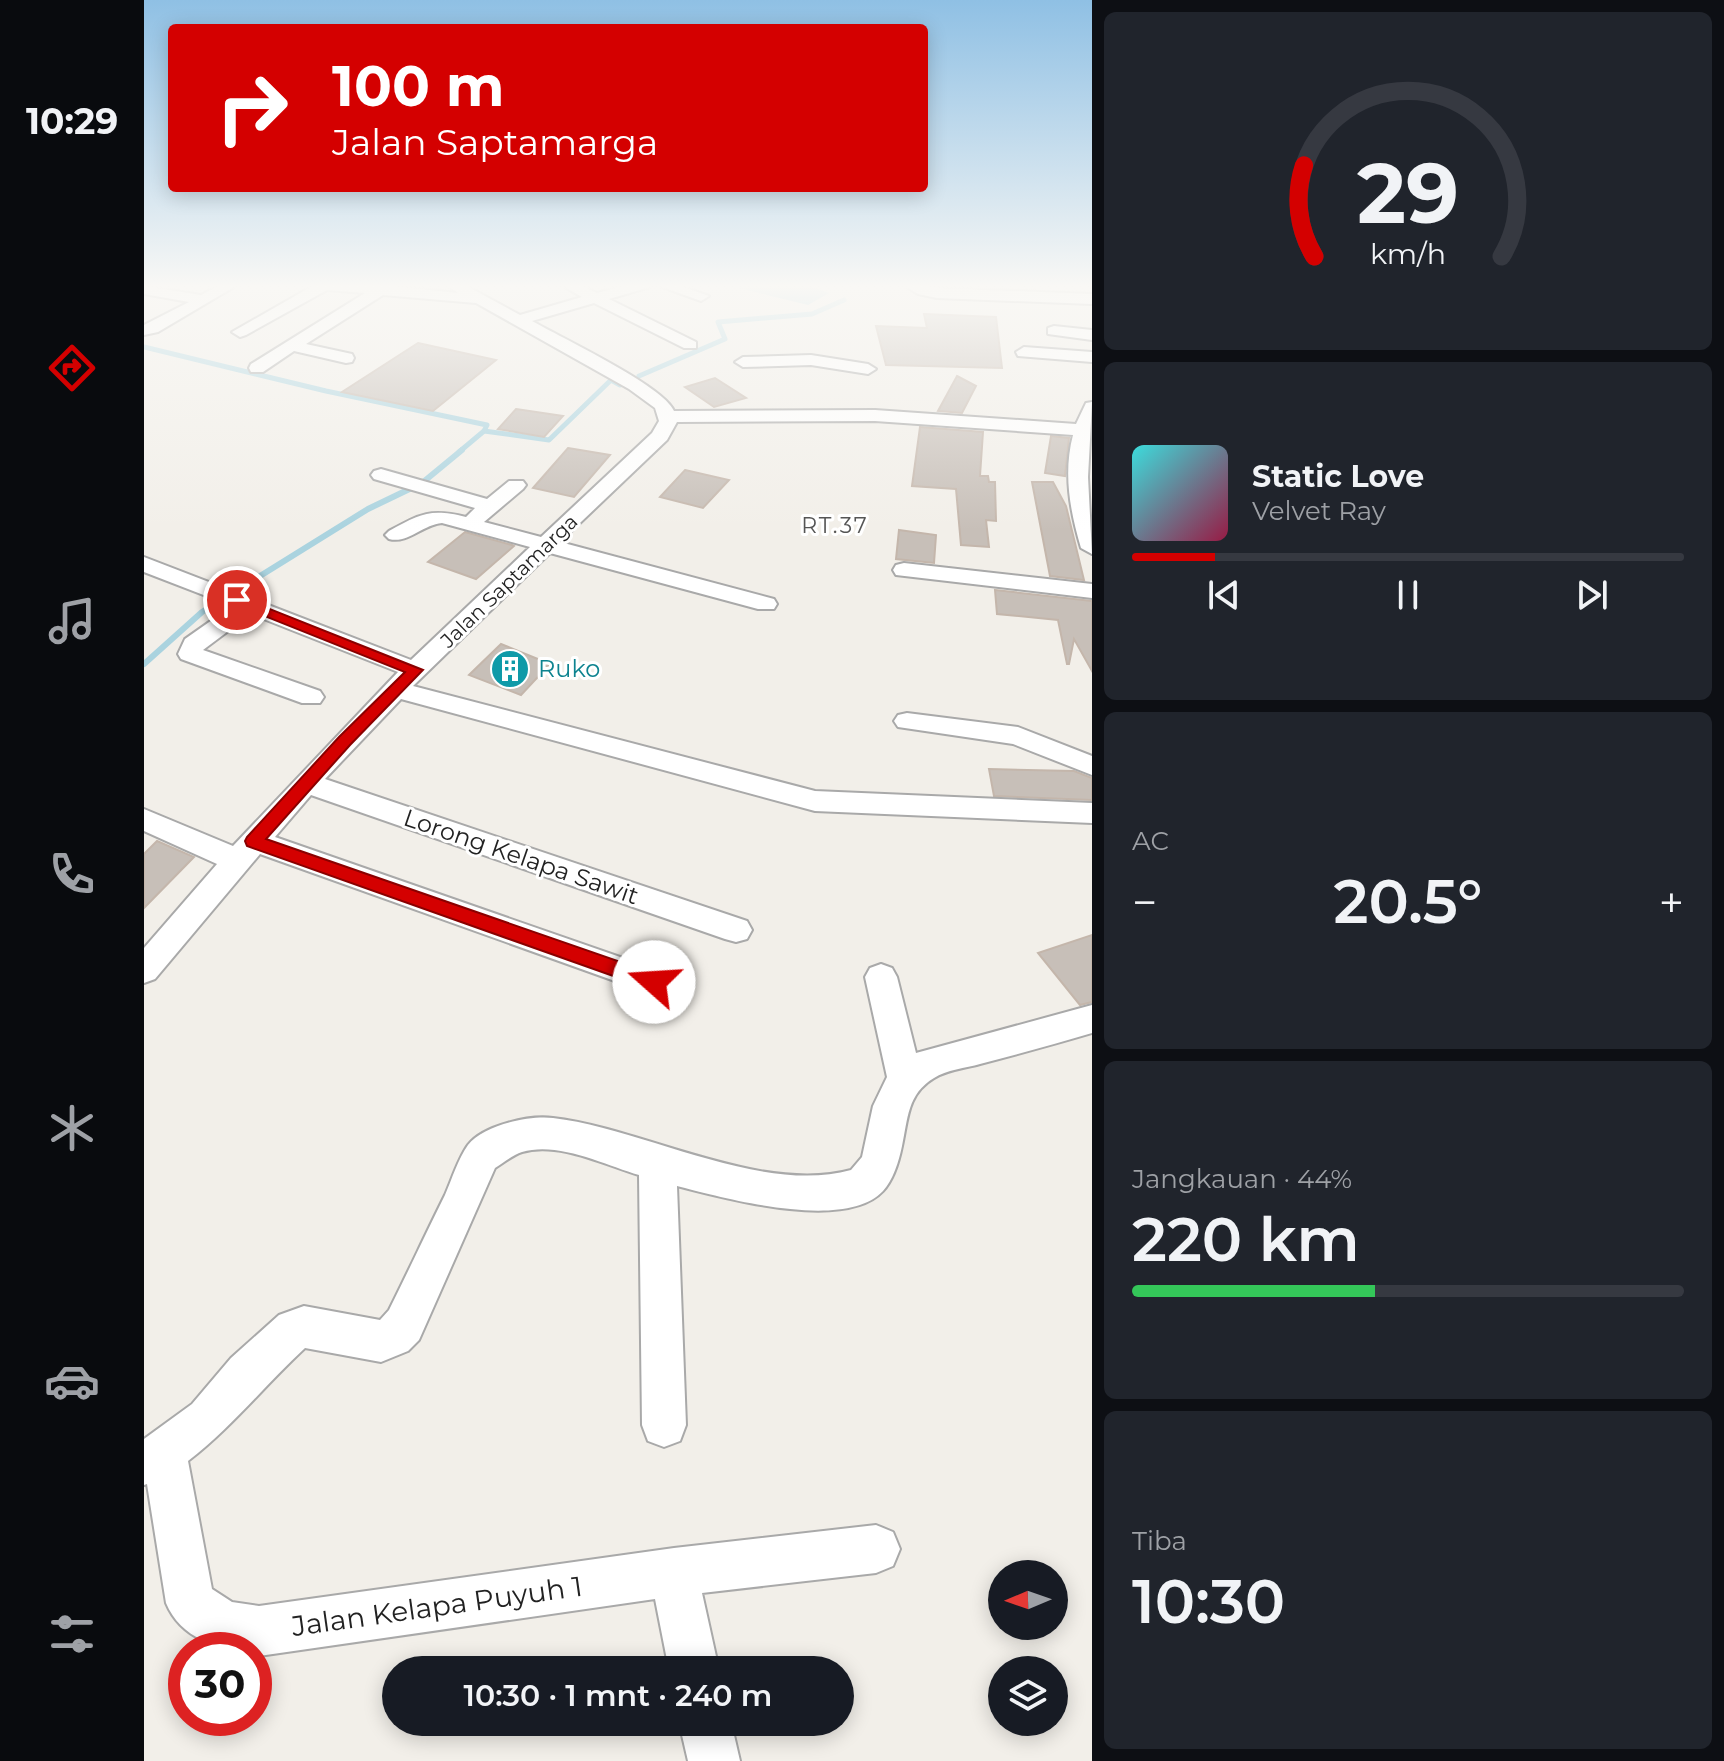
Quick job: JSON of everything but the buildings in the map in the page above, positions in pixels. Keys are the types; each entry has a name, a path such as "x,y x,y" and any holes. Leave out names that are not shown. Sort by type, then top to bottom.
{"street":[{"path":"601,366 657,399 669,417 755,412 830,414 974,419 1081,430"},
{"path":"825,366 859,381"},
{"path":"830,414 859,381 860,366"},
{"path":"1092,407 1081,430 1078,476 1085,528 1092,548"},
{"name":"Jalan Saptamarga","path":"144,970 245,850 395,689 660,436 669,417"},
{"path":"381,475 490,506"},
{"path":"471,523 516,485"},
{"path":"396,535 435,517 471,523 766,604"},
{"path":"144,564 415,670"},
{"path":"904,570 1092,591"},
{"path":"235,599 193,644 190,654 311,697"},
{"path":"395,689 815,801 1092,813"},
{"path":"907,721 1018,736 1092,766"},
{"name":"Lorong Kelapa Sawit","path":"306,783 736,930"},
{"path":"144,819 654,982"},
{"path":"881,977 905,1081"},
{"path":"154,1458 207,1419 246,1373 294,1330 304,1327 381,1341 393,1336 404,1325 482,1156 500,1143 529,1134 558,1135 777,1190 810,1194 845,1191 865,1183 881,1157 894,1096 905,1081 924,1065 1092,1019"},
{"path":"657,1162 664,1425"},
{"name":"Jalan Kelapa Puyuh 1","path":"154,1458 190,1603 224,1625 259,1631 674,1572 876,1549"},
{"path":"674,1572 691,1656"},
{"path":"708,1736 714,1761"}],"waterway":[{"path":"223,366 487,425 484,431"},
{"path":"639,376 662,366"},
{"path":"484,431 549,440 611,380 620,385"},
{"path":"459,452 484,431"},
{"path":"144,664 202,612 368,509 422,483 462,450"}],"place":[{"name":"Ruko","path":"510,669"}],"district":[{"name":"RT.37","path":"835,525"}],"route":[{"path":"237,600 415,670 344,741 254,841 654,982"}]}
